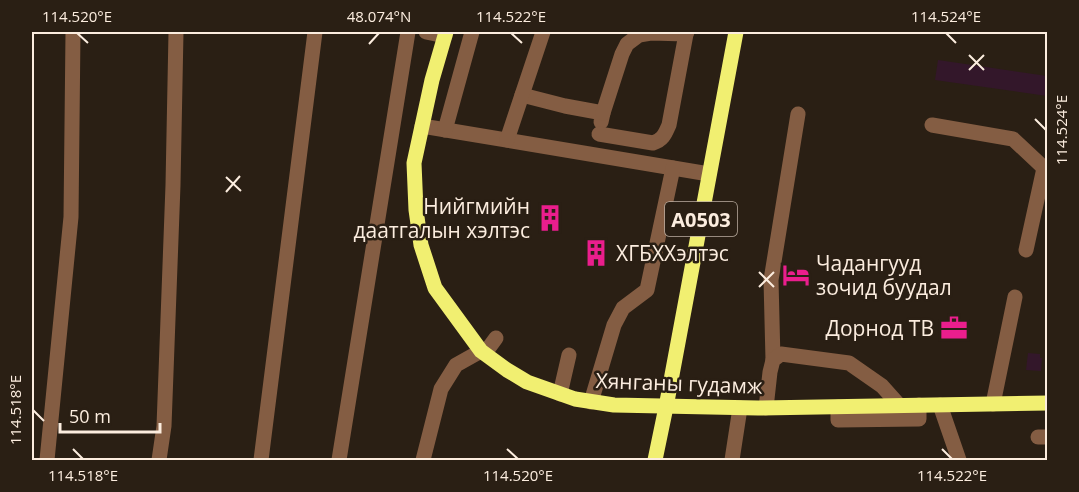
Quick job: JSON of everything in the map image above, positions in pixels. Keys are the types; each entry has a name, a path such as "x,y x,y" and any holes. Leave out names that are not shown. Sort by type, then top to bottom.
{"main road":[{"name":"A0503","path":"655,460 736,32"},
{"name":"Хянганы гудамж","path":"445,34 432,80 414,163 416,210 421,245 435,288 483,352 520,378 575,399 614,405 766,408 1047,403"}],"street":[{"path":"47,460 71,217 73,32"},
{"path":"159,460 164,426 177,32"},
{"path":"261,460 315,32"},
{"path":"339,460 408,32"},
{"path":"426,32 445,34"},
{"path":"445,129 472,32"},
{"path":"507,140 543,32"},
{"path":"596,155 599,134 603,113 627,44 639,35 687,33 669,125 664,136 653,143 599,134"},
{"path":"522,95 603,113"},
{"path":"766,408 773,360 771,280 798,114"},
{"path":"932,125 1013,139 1046,169 1026,250"},
{"path":"422,126 709,174"},
{"path":"591,402 614,325 623,308 646,290 673,168"},
{"path":"993,404 1015,297"},
{"path":"423,460 441,389 456,366 483,352 496,338"},
{"path":"773,360 781,354 849,363 882,386 899,405"},
{"path":"560,393 569,355"},
{"path":"838,406 838,420 919,419 919,405"},
{"path":"940,405 959,460"},
{"path":"732,460 740,408"}],"shaded area":[{"path":"938,60 1047,76 1047,96 935,80"},
{"path":"1028,353 1040,354 1041,371 1026,370"}],"place":[{"name":"Нийгмийн даатгалын хэлтэс","path":"550,218"},
{"name":"ХГБХХэлтэс","path":"596,253"},
{"name":"Чадангууд зочид буудал","path":"796,275"},
{"name":"Дорнод ТВ","path":"954,328"}]}
